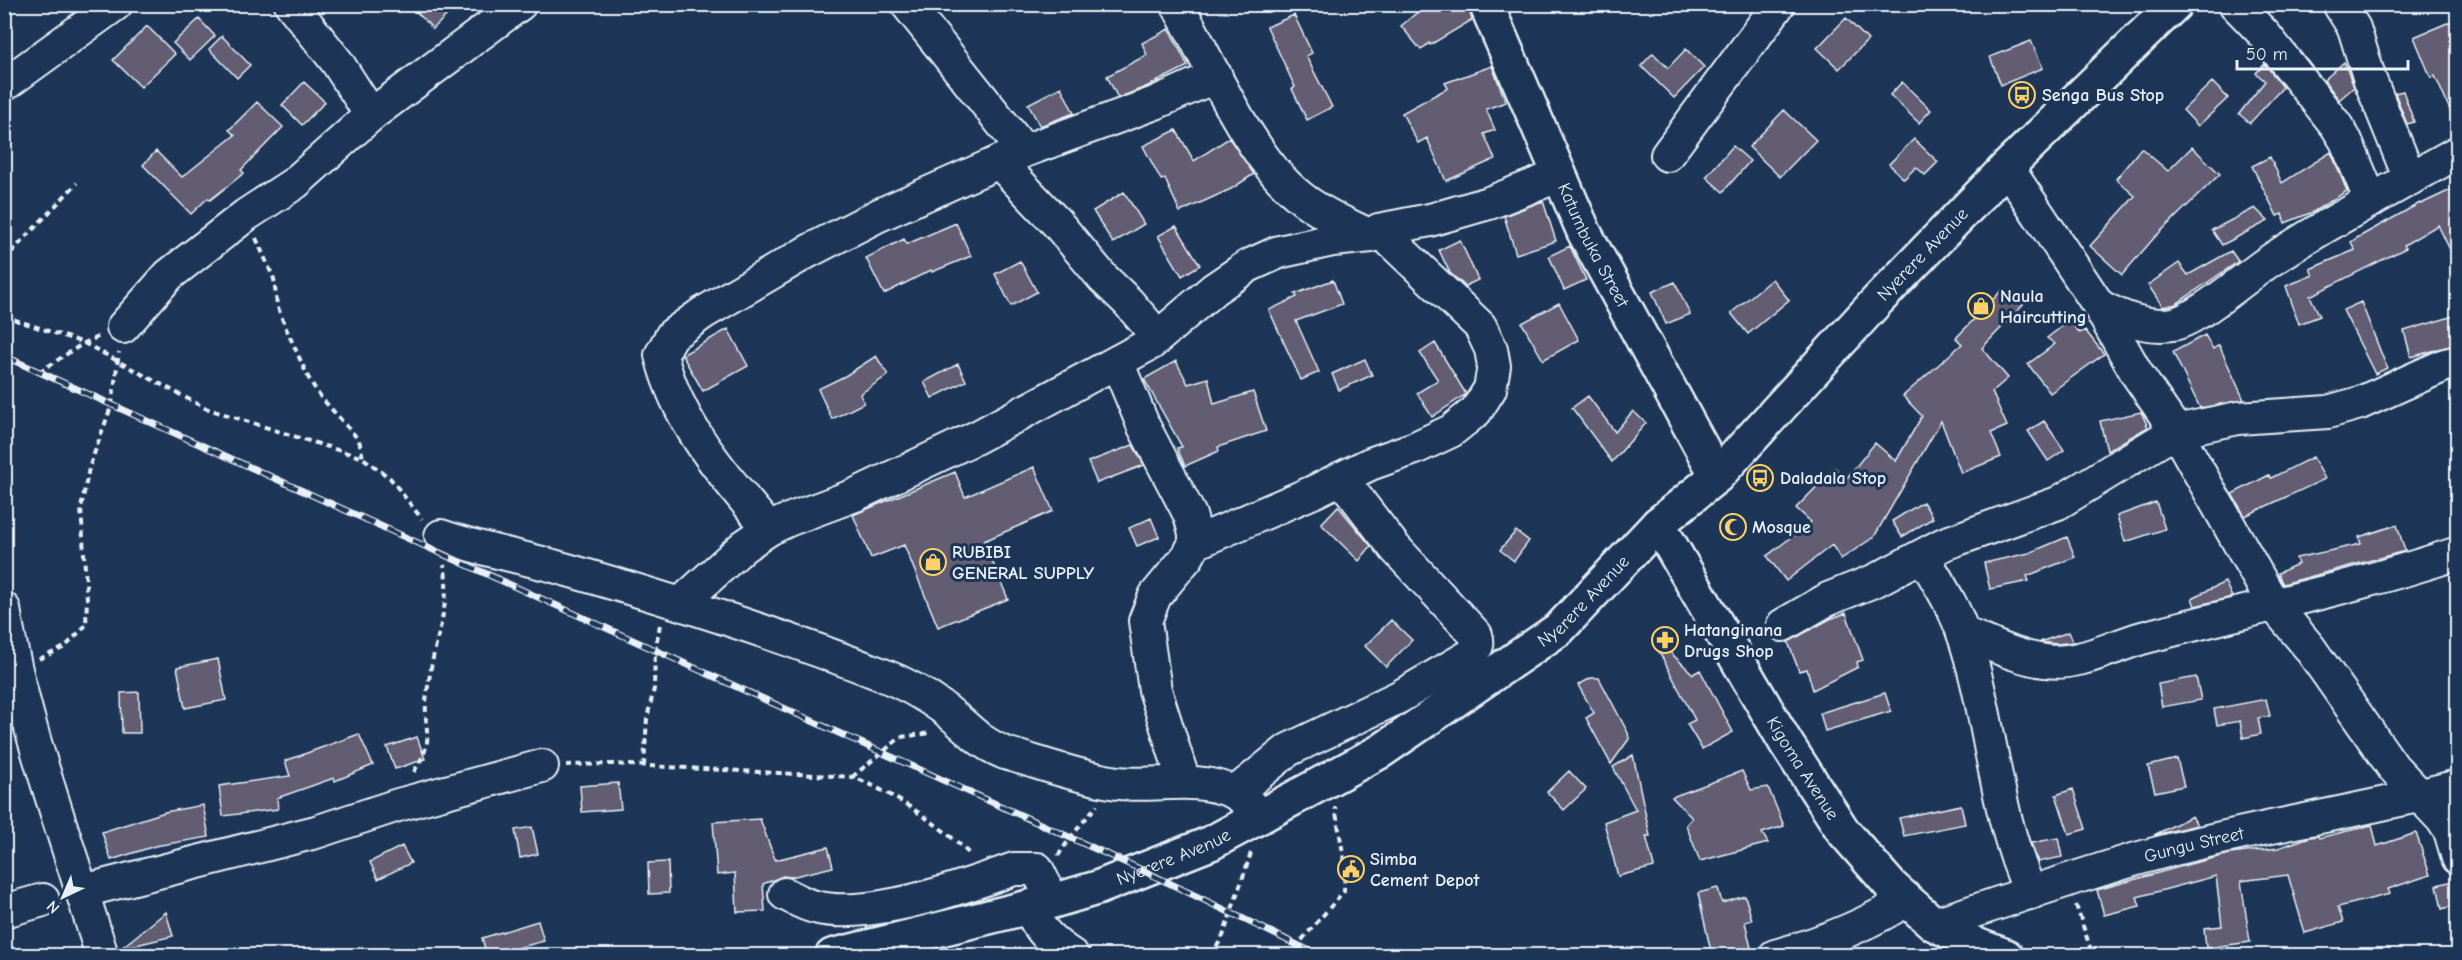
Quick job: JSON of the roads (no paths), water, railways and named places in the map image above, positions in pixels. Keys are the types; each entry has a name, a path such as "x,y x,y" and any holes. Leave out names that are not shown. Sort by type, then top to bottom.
{"main road":[{"name":"Katumbuka Street","path":"1486,4 1584,232 1717,477"},
{"name":"Nyerere Avenue","path":"832,956 1096,888 1211,843 1381,751 1559,629 1658,524 1717,477 1878,300 2007,167 2175,4"},
{"name":"Kigoma Avenue","path":"1658,524 1786,743 1843,831 1892,887 1934,924 1979,946 2006,956"}],"street":[{"path":"4,85 116,4"},
{"path":"291,4 337,62 371,115"},
{"path":"123,327 169,275 246,215 296,183 371,115 520,4"},
{"path":"908,4 1057,223 1103,278 1128,302 1158,337"},
{"path":"1177,4 1259,150 1288,187 1301,199 1375,233 1480,326 1491,349 1494,366 1490,389 1476,411 1451,431 1370,464 1195,543"},
{"path":"1667,155 1779,4"},
{"path":"2235,4 2264,34 2336,125 2346,141 2371,201"},
{"path":"2339,4 2354,28 2370,81 2410,179"},
{"path":"769,529 712,461 693,433 666,376 661,355 672,335 703,313 807,252 879,215 1011,157 1144,107 1216,76"},
{"path":"2099,306 2127,320 2152,325 2175,324 2198,313 2268,262 2457,152"},
{"path":"2007,167 2099,306 2138,374 2176,431 2274,605 2309,647 2393,767 2422,796 2450,831 2457,858"},
{"path":"674,601 769,529 855,495 977,437 1150,344 1214,289 1248,267 1279,252 1430,220 1489,202 1560,175"},
{"path":"1117,362 1144,427 1190,515 1196,532 1195,543 1188,556 1155,596 1145,621 1155,690 1184,782"},
{"path":"1783,625 1828,599 1876,580 1944,544 2058,503 2176,431 2238,418 2328,412 2360,403 2445,365 2457,362"},
{"path":"1235,793 1287,750 1399,698 1471,655 1477,648 1476,635 1410,565 1341,478"},
{"path":"441,536 557,566 674,601 885,676 921,694 944,709 989,747 1117,783 1146,786 1184,782 1210,785 1235,793 1261,816"},
{"path":"1963,633 2046,662 2079,658 2140,639 2274,605 2457,553"},
{"path":"1923,556 1963,633 1983,710 2011,843 2031,892"},
{"path":"4,609 16,666 51,793 102,956"},
{"path":"83,891 316,832 398,805 542,766"},
{"name":"Gungu Street","path":"1934,924 2146,856 2257,829 2422,796 2457,786"},
{"path":"785,894 815,907 846,911 899,903 1014,869 1037,869 1046,937 1073,956"},
{"path":"4,911 43,900"},
{"path":"1774,956 1855,929 1906,900"}],"railway":[{"path":"4,356 1142,870 1320,956"}],"place":[{"name":"Senga Bus Stop","path":"2022,95"},
{"name":"Naula Haircutting","path":"1981,306"},
{"name":"Daladala Stop","path":"1760,478"},
{"name":"Mosque","path":"1733,527"},
{"name":"RUBIBI GENERAL SUPPLY","path":"933,562"},
{"name":"Hatanginana Drugs Shop","path":"1665,640"},
{"name":"Simba Cement Depot","path":"1351,869"}]}
